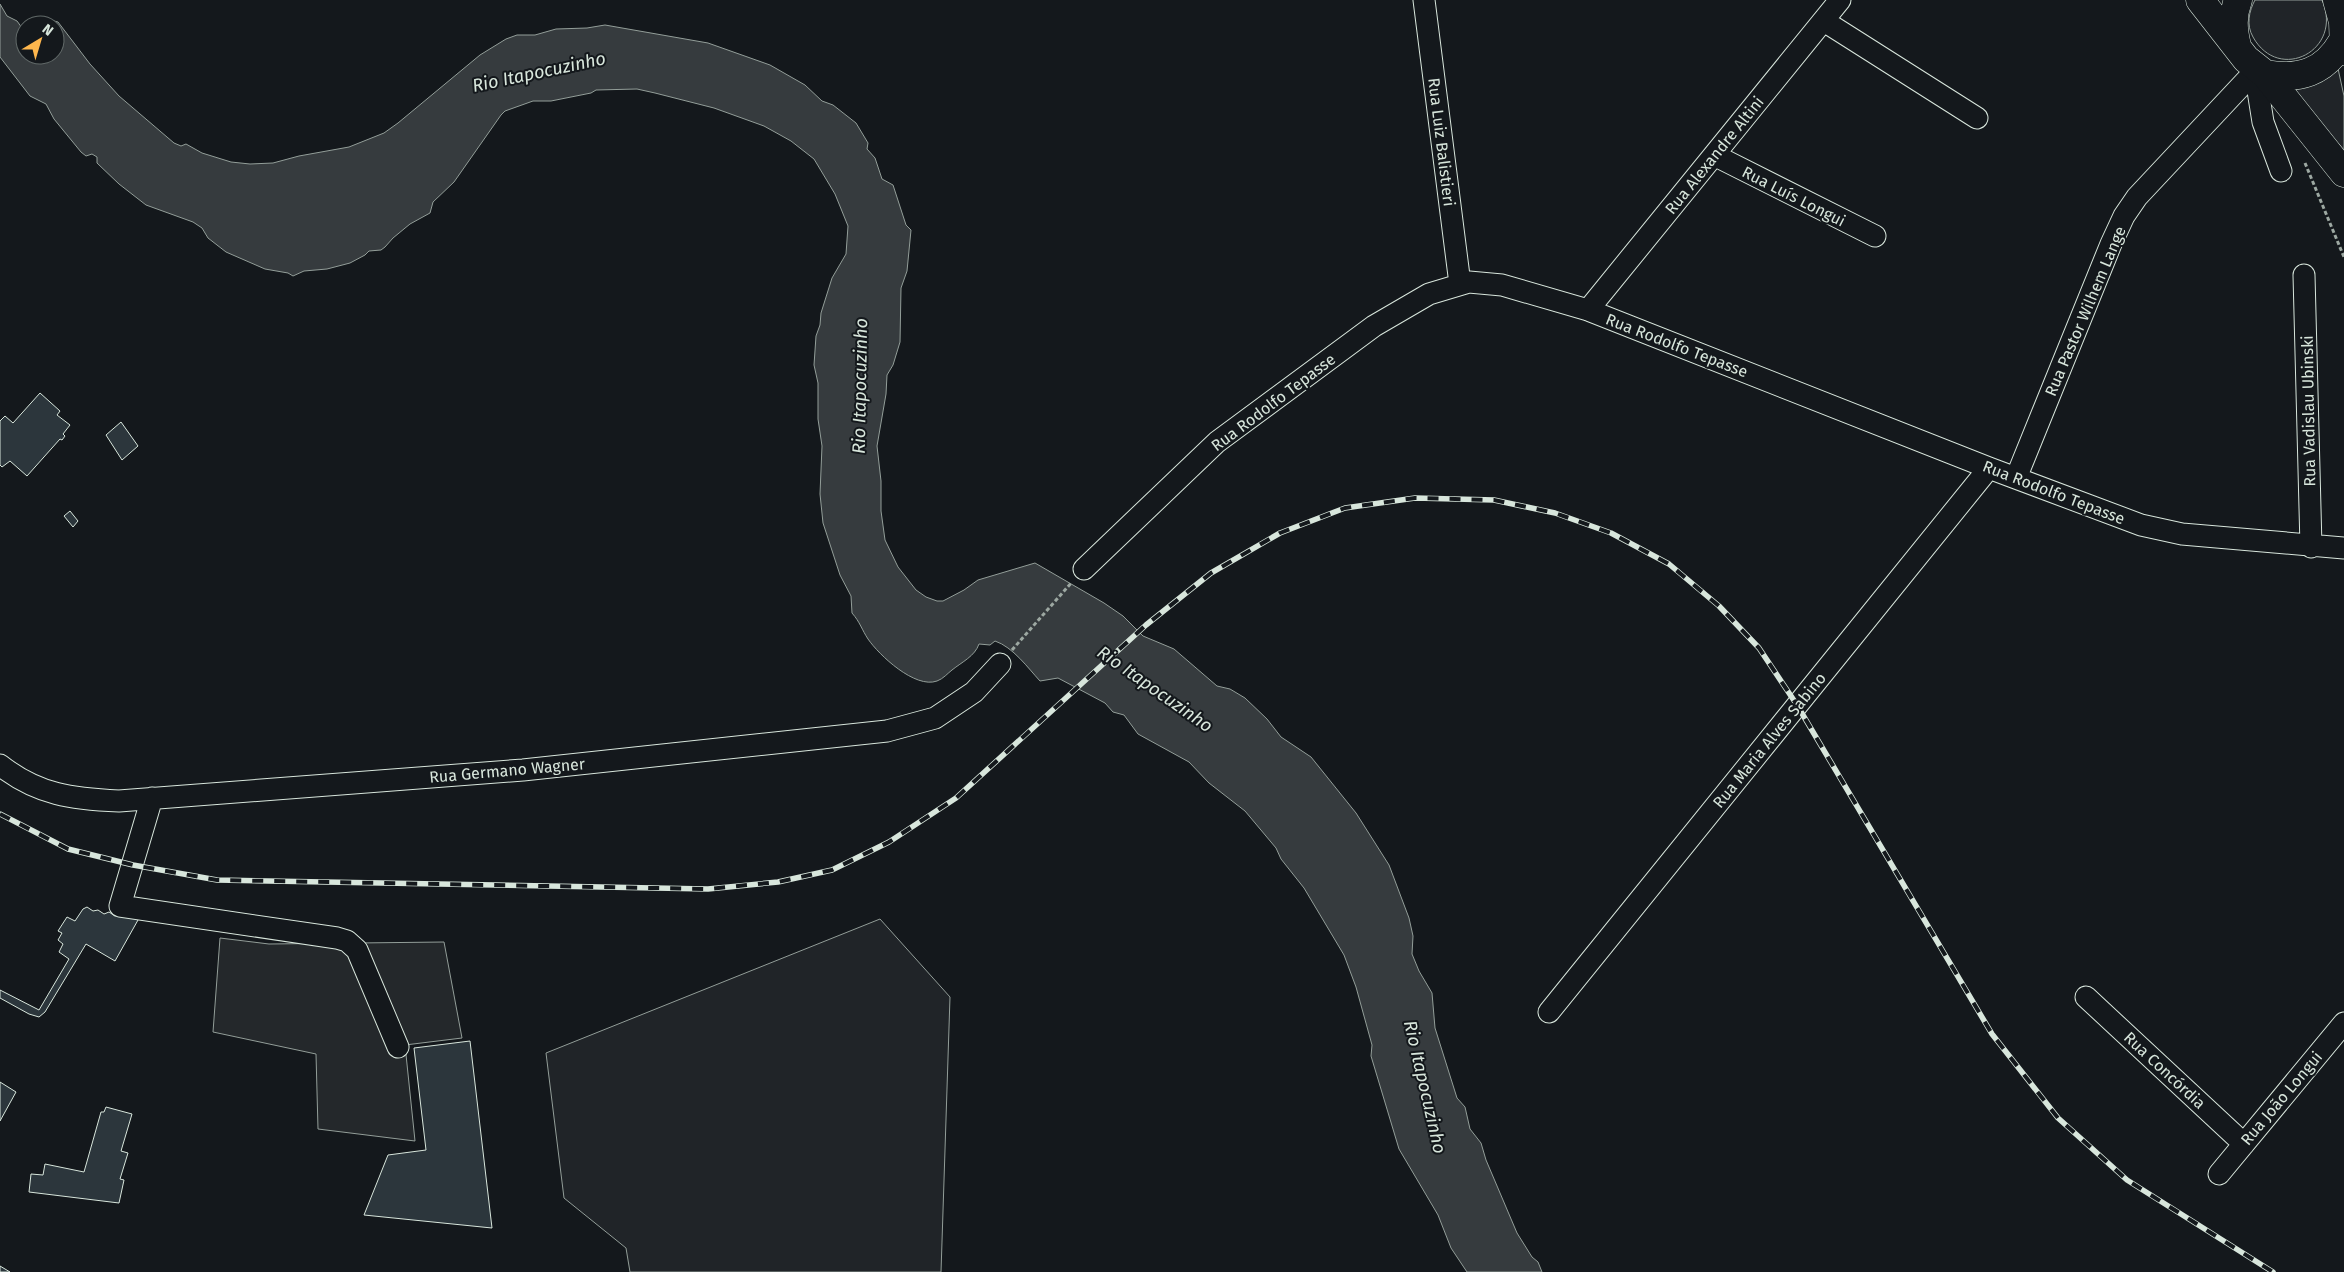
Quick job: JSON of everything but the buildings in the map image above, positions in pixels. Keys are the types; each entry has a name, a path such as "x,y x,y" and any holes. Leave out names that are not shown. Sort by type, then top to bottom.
{"highway":[{"path":"2200,0 2246,59 2344,173"},
{"path":"2237,46 2233,30 2234,11 2238,0"},
{"path":"2259,72 2291,77 2306,74 2331,58 2343,46 2343,22 2337,0"}],"street":[{"name":"Rua Luiz Balistieri","path":"1424,0 1460,284"},
{"name":"Rua Alexandre Altini","path":"1588,310 1840,0"},
{"path":"1824,21 1977,118"},
{"path":"2259,72 2263,122 2281,170"},
{"name":"Rua Pastor Wilhem Lange","path":"2016,478 2124,216 2137,197 2259,72"},
{"name":"Rua Luís Longui","path":"1714,155 1875,236"},
{"name":"Rua Vadislau Ubinski","path":"2304,276 2311,547"},
{"name":"Rua Rodolfo Tepasse","path":"1084,569 1217,442 1374,326 1429,294 1469,282 1502,285 1588,310 1989,468 2141,524 2174,532 2311,547 2344,548"},
{"name":"Rua Maria Alves Sabino","path":"1548,1012 1989,468"},
{"name":"Rua Germano Wagner","path":"0,765 44,790 79,800 119,801 524,770 887,731 935,718 974,692 1000,664"},
{"path":"152,798 120,906 347,941 357,950 398,1046"},
{"name":"Rua Concórdia","path":"2086,997 2244,1144"},
{"name":"Rua João Longui","path":"2219,1174 2344,1023"}],"path":[{"path":"2301,155 2344,257"},
{"path":"1000,664 1084,569"}],"shaded area":[{"path":"2255,0 2322,0 2326,18 2324,33 2317,46 2306,55 2292,59 2278,58 2264,51 2253,37 2249,23 2251,9"},
{"path":"2337,64 2344,96 2344,150 2288,88"},
{"path":"880,919 950,997 941,1272 630,1272 626,1248 564,1198 546,1053"},
{"path":"220,938 269,944 444,942 462,1038 405,1045 415,1141 318,1129 316,1054 213,1032"}],"water":[{"name":"Rio Itapocuzinho","path":"0,4 7,16 15,20 15,65 65,65 65,31 90,64 119,96 174,143 181,146 186,144 202,153 231,162 250,164 273,163 349,147 384,133 480,55 506,39 517,35 535,35 556,29 587,28 605,25 708,43 770,65 805,85 822,101 833,105 856,123 868,143 867,149 875,158 882,179 893,185 906,225 911,230 907,271 901,288 900,342 893,365 887,375 886,394 877,446 881,481 881,511 885,540 898,567 916,590 926,597 943,601 978,580 1035,563 1104,603 1123,616 1143,636 1174,649 1217,686 1230,689 1245,698 1267,719 1281,737 1311,757 1356,813 1389,865 1409,918 1413,936 1412,954 1419,971 1432,993 1435,1028 1457,1098 1465,1107 1470,1129 1481,1143 1486,1160 1517,1233 1532,1257 1538,1262 1542,1272 1467,1272 1451,1248 1438,1215 1399,1149 1371,1056 1372,1045 1356,987 1344,955 1304,888 1281,859 1276,848 1245,811 1209,783 1189,762 1138,734 1124,715 1113,712 1105,703 1058,678 1040,681 1020,658 1002,644 995,641 990,645 979,644 971,655 943,677 937,681 928,682 918,680 898,669 868,639 852,613 851,596 840,575 823,523 820,494 822,446 818,419 818,383 814,365 816,336 832,278 846,254 848,226 835,194 814,159 791,141 764,126 714,108 637,89 596,90 591,93 551,101 533,101 505,111 454,182 433,202 430,213 410,224 381,250 369,251 350,263 327,269 304,271 293,276 288,273 265,269 226,252 208,238 202,228 193,222 146,205 119,184 97,163 97,157 92,154 86,156 81,152 54,119 46,104 30,96 0,57"}],"railway":[{"path":"0,814 68,849 133,865 217,880 708,889 778,882 832,870 889,842 956,798 1146,625 1211,573 1280,533 1345,508 1415,498 1494,500 1555,513 1611,533 1669,564 1719,606 1759,648 1797,705 1992,1034 2058,1118 2127,1180 2273,1272"}]}
